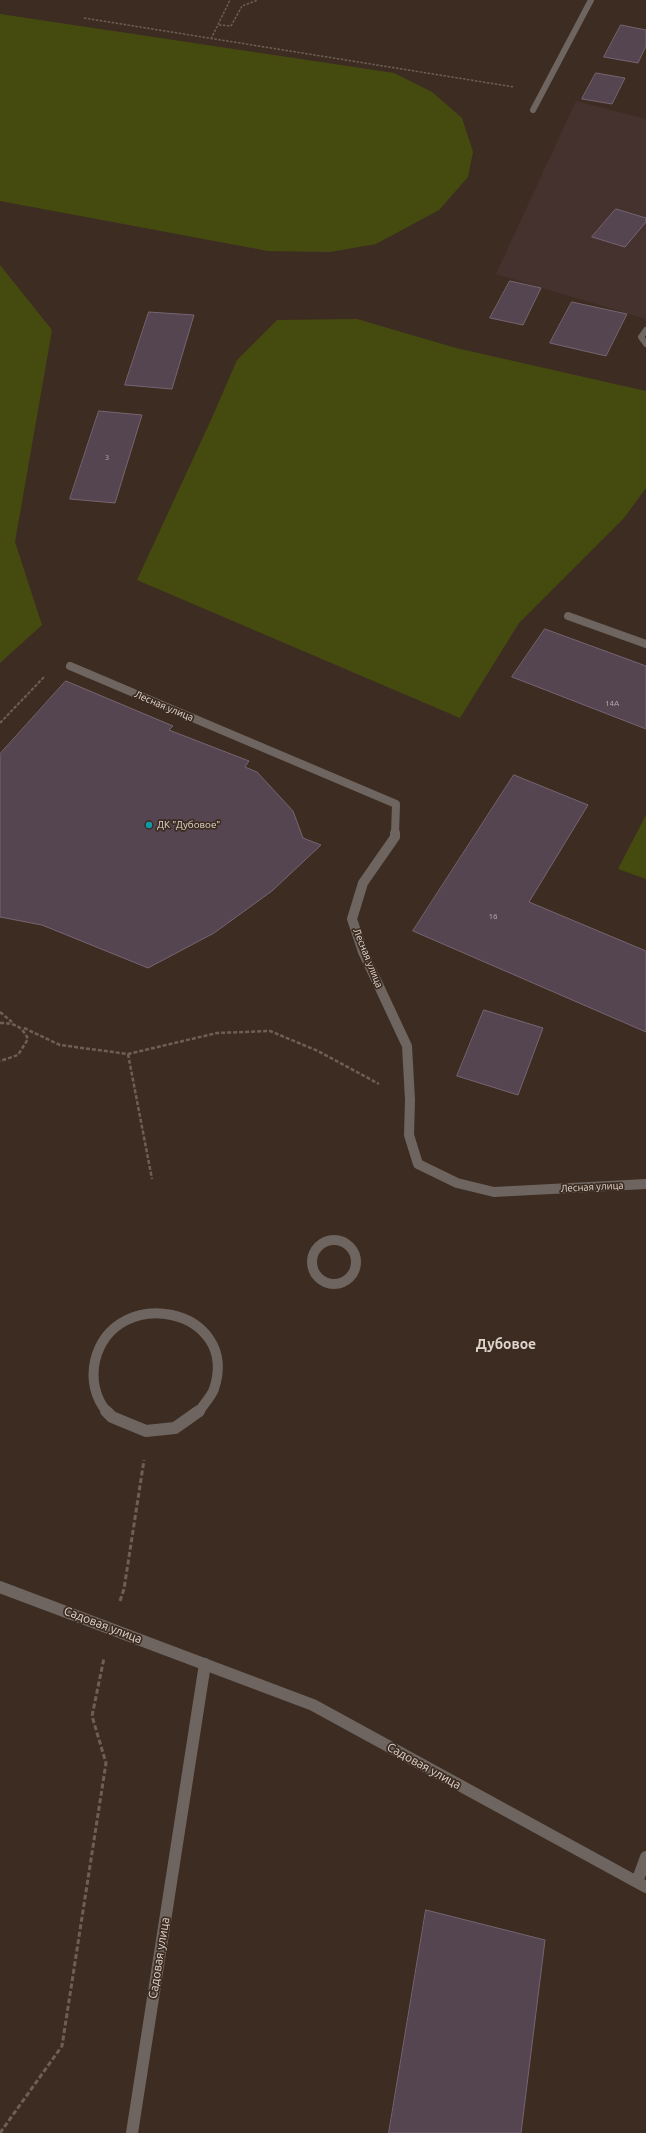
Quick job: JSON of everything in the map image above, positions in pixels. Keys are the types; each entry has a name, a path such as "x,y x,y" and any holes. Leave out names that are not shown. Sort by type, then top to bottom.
{"street":[{"path":"533,110 591,0"},
{"path":"646,330 641,337 646,344"},
{"path":"568,616 646,644"},
{"name":"Лесная улица","path":"70,666 396,804 395,837 363,883 352,918 363,952 407,1046 410,1100 409,1135 418,1164 457,1183 494,1192 646,1184"},
{"path":"339,1241 346,1244 355,1254 356,1266 353,1273 341,1282 325,1281 313,1271 310,1264 311,1257 319,1245 326,1242 339,1241"},
{"path":"153,1312 173,1313 191,1320 205,1331 215,1347 219,1368 216,1388 206,1406 190,1421 170,1430 148,1432 127,1427 110,1416 98,1399 93,1379 94,1360 103,1342 116,1327 133,1317 153,1312"},
{"name":"Садовая улица","path":"0,1587 313,1705 641,1884"},
{"name":"Садовая улица","path":"132,2133 205,1664"},
{"path":"641,1884 646,1857"}],"path":[{"path":"211,39 230,0"},
{"path":"218,25 231,26 242,6 258,0"},
{"path":"84,18 521,88"},
{"path":"0,723 50,671 70,666"},
{"path":"0,1012 12,1022 60,1045 128,1054 217,1033 270,1031 318,1051 361,1073"},
{"path":"0,1023 12,1022"},
{"path":"0,1060 12,1059 24,1051 28,1039 24,1028"},
{"path":"128,1054 152,1179"},
{"path":"0,2133 62,2046 106,1763 92,1716 111,1628 124,1589 138,1512 148,1432"}],"shaded area":[{"path":"576,101 646,119 646,319 496,274"}],"green space":[{"path":"0,14 394,73 432,92 462,118 473,152 468,177 439,210 376,244 330,252 268,251 0,201"},
{"path":"0,265 52,330 15,542 42,625 0,663"},
{"path":"357,319 456,348 646,391 646,488 624,518 519,623 460,718 137,580 237,360 277,320"},
{"path":"646,815 646,879 618,869"}],"building":[{"path":"621,25 646,30 646,46 638,63 604,57"},
{"path":"596,73 625,78 612,104 582,99"},
{"path":"616,209 646,218 646,222 625,247 592,237"},
{"path":"510,281 541,288 523,325 490,318"},
{"path":"572,302 627,314 606,356 550,343"},
{"path":"149,312 194,315 172,389 125,385"},
{"path":"99,411 142,415 115,503 70,499"},
{"path":"545,629 646,666 646,729 512,677"},
{"name":"ДК \"Дубовое\"","path":"66,681 173,726 169,730 249,761 245,767 257,772 293,811 303,838 321,845 272,891 214,933 148,968 42,925 0,917 0,754"},
{"path":"514,775 588,805 529,902 646,951 646,1032 413,931"},
{"path":"484,1010 543,1028 518,1095 457,1076"},
{"path":"426,1910 545,1940 521,2133 389,2133"}],"place":[{"name":"ДК \"Дубовое\"","path":"149,825"}],"district":[{"name":"Дубовое","path":"506,1344"}]}
